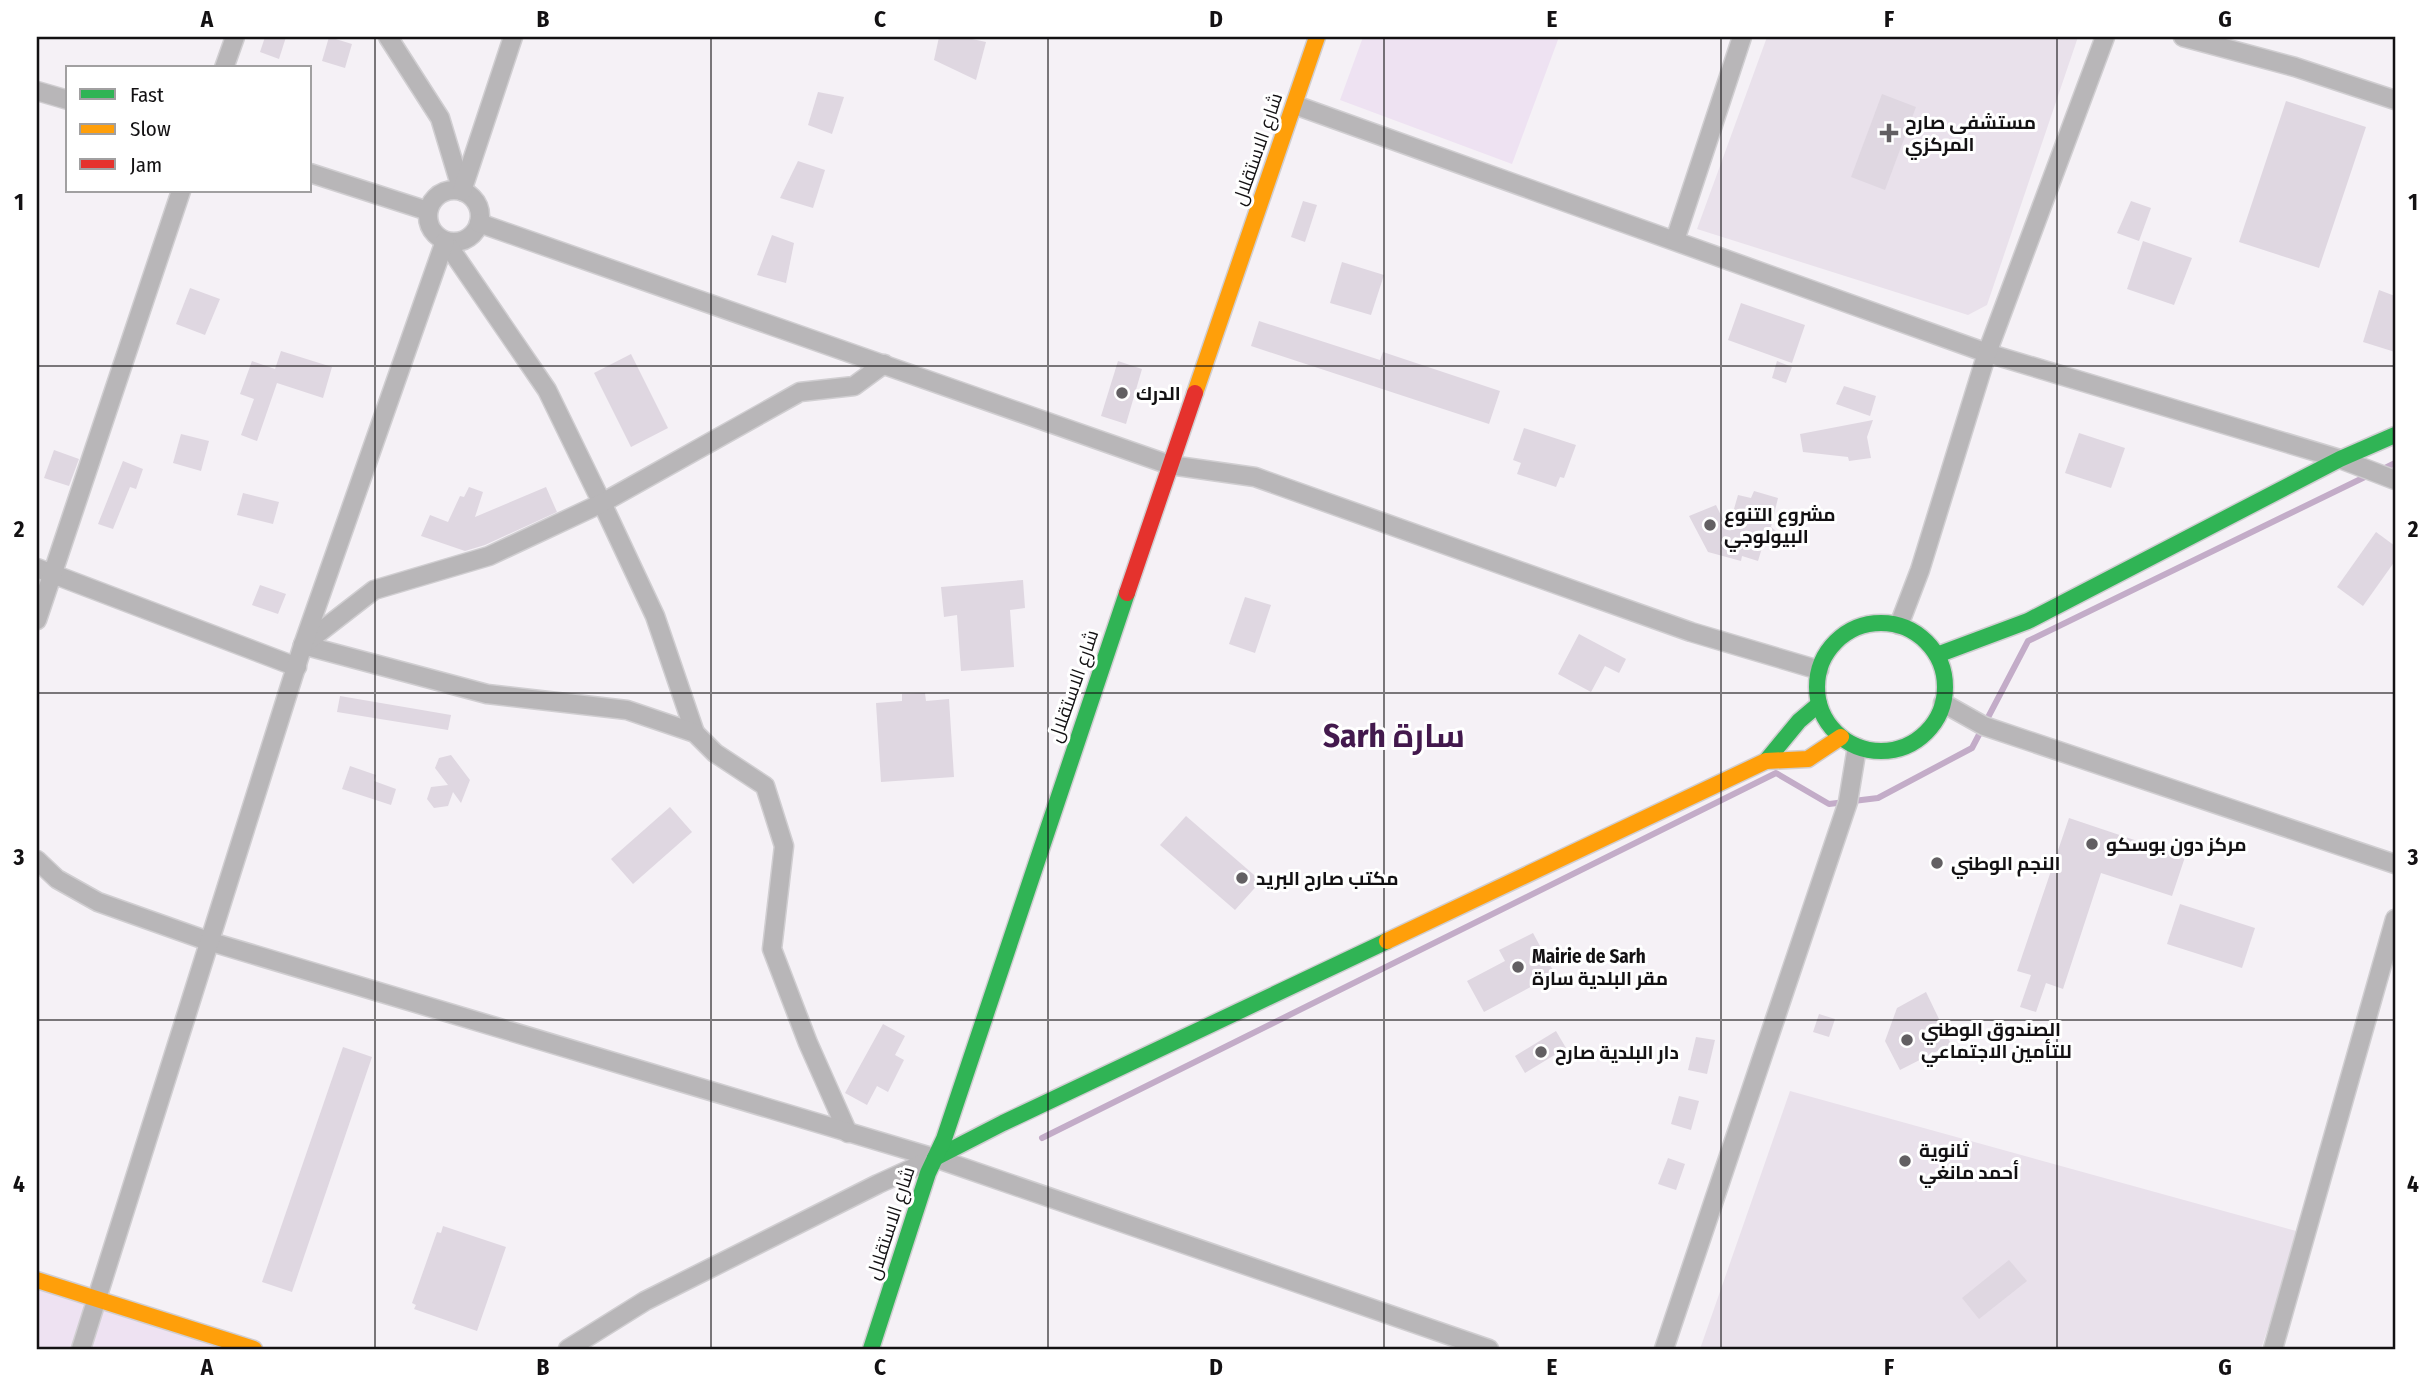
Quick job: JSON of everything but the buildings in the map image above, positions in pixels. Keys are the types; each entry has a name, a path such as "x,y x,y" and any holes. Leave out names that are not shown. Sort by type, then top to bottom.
{"street":[{"path":"225,66 235,37"},
{"path":"388,37 440,118 462,191"},
{"path":"462,191 513,37"},
{"name":"شارع الاستقلال","path":"871,1349 928,1173 944,1139 1317,37"},
{"path":"1675,240 1742,37"},
{"path":"1899,625 1920,570 1986,354 2105,37"},
{"path":"2183,37 2295,67 2395,100"},
{"path":"37,91 66,99"},
{"path":"1295,105 1986,354 2340,459 2395,480"},
{"path":"312,174 428,211"},
{"path":"445,241 453,242 470,237 479,223 479,207 469,194 462,191 451,190 432,201 428,211 431,229 445,241 547,390 655,617 695,733 715,754 765,786 784,846 772,949 808,1043 848,1133"},
{"path":"37,620 44,571 181,192"},
{"path":"479,223 1170,465 1255,477 1691,632 1819,670"},
{"path":"81,1349 303,645 445,241"},
{"path":"303,645 374,590 489,556 603,503 800,392 855,386 884,364"},
{"path":"1937,654 2028,621 2340,459 2395,435"},
{"path":"44,571 297,667"},
{"path":"1878,623 1899,625 1914,632 1937,654 1943,670 1943,704 1934,723 1919,739 1899,748 1878,751 1857,747 1841,737 1827,723 1819,704 1819,670 1827,652 1841,637 1859,627 1878,623"},
{"path":"303,645 486,694 627,710 695,733"},
{"path":"1766,761 1799,721 1819,704"},
{"path":"1943,704 1984,726 2395,863"},
{"path":"568,1349 645,1301 1028,1111 1766,761 1808,759 1841,737"},
{"path":"1664,1349 1848,802 1857,747"},
{"path":"37,860 57,879 98,902 208,941 934,1158 1489,1349"},
{"path":"2273,1349 2395,919"},
{"path":"37,1280 254,1349"}],"shaded area":[{"path":"1363,37 1559,37 1512,164 1340,100"},
{"name":"مستشفى صارح المركزي","path":"1767,37 2078,37 1987,305 1968,315 1697,229"},
{"name":"ثانوية أحمد مانغي","path":"1790,1091 2300,1232 2261,1349 1700,1349"},
{"path":"37,1280 254,1349 37,1349"}],"waterway":[{"path":"2381,470 2395,463"},
{"path":"1042,1138 1776,773 1829,804 1878,798 1972,748 2028,641 2371,474"}],"traffic: fast":[{"path":"1937,655 2028,621 2340,459 2395,435"},
{"path":"871,1349 928,1173 944,1139 1127,593"},
{"path":"1881,623 1905,628 1926,642 1940,663 1945,687 1940,711 1926,732 1905,746 1881,751 1857,746 1836,732 1822,711 1817,687 1822,663 1836,642 1857,628 1881,623"},
{"path":"1766,761 1799,721 1819,704"},
{"path":"935,1158 1003,1123 1387,941"}],"traffic: slow":[{"path":"1195,393 1317,37"},
{"path":"1387,941 1766,761 1808,759 1841,737"},
{"path":"37,1280 254,1349"}],"traffic: jam":[{"path":"1127,593 1195,393"}],"place":[{"name":"مستشفى صارح المركزي","path":"1889,133"},
{"name":"الدرك","path":"1122,393"},
{"name":"مشروع التنوع البيولوجي","path":"1710,525"},
{"name":"مركز دون بوسكو","path":"2092,844"},
{"name":"النجم الوطني","path":"1937,863"},
{"name":"مكتب صارح البريد","path":"1242,878"},
{"name":"Mairie de Sarh مقر البلدية سارة","path":"1518,967"},
{"name":"الصندوق الوطني للتأمين الاجتماعي","path":"1907,1040"},
{"name":"دار البلدية صارح","path":"1541,1052"},
{"name":"ثانوية أحمد مانغي","path":"1905,1161"}],"district":[{"name":"Sarh سارة","path":"1394,735"}]}
